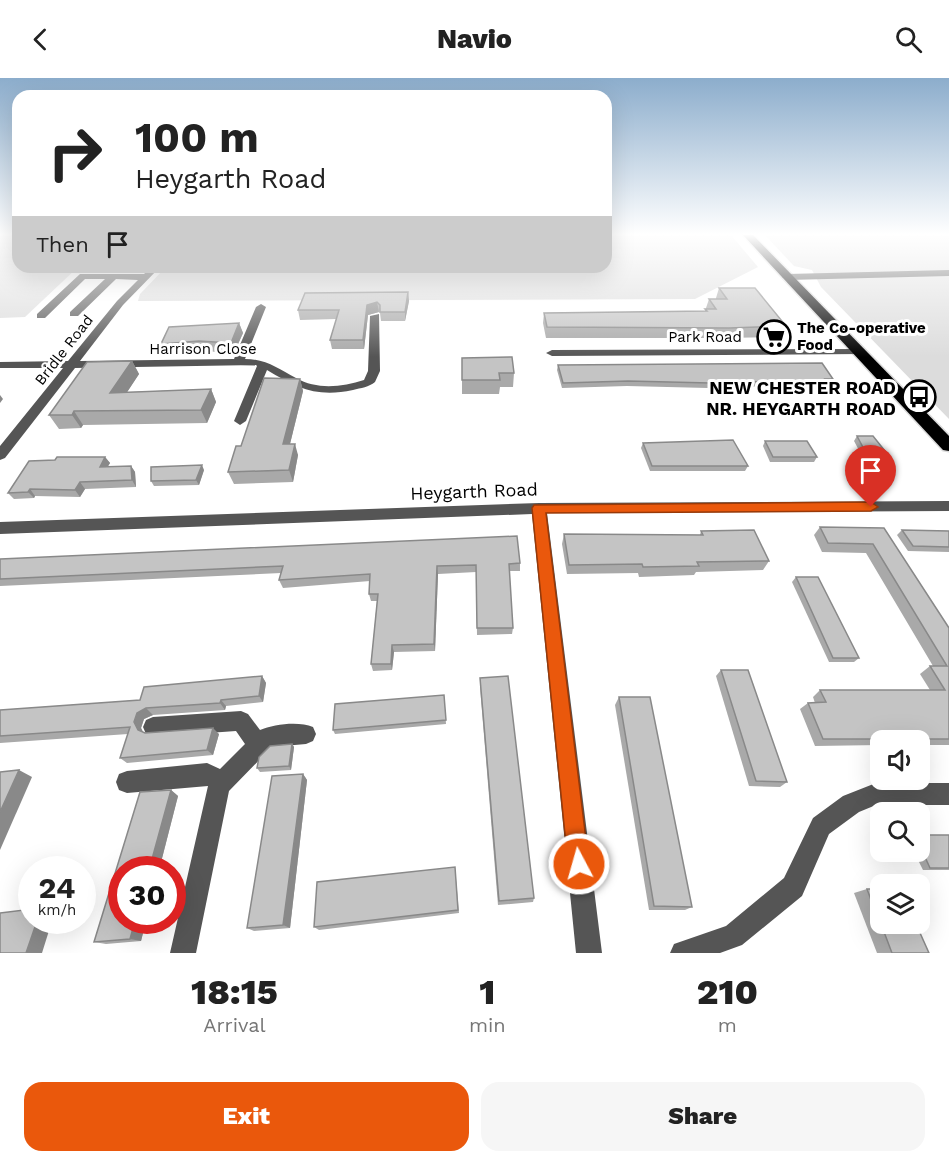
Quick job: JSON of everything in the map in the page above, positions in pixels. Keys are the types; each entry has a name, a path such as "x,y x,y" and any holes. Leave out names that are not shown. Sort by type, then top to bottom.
{"highway":[{"path":"788,277 949,446"}],"street":[{"path":"788,277 840,276"},
{"path":"41,316 81,277 146,277"},
{"path":"74,314 113,277"},
{"name":"Bridle Road","path":"0,455 120,303 146,277"},
{"path":"238,363 261,307"},
{"name":"Harrison Close","path":"0,365 264,364 273,367 291,381 322,390 351,389 369,382 374,371 375,316"},
{"name":"Park Road","path":"552,353 858,352"},
{"path":"240,421 264,364"},
{"name":"Heygarth Road","path":"0,528 539,508 949,506"},
{"path":"539,508 589,953"},
{"path":"153,727 241,721 258,744"},
{"path":"183,953 219,785 267,737 306,734"},
{"path":"127,782 207,774 216,779 219,785"},
{"path":"683,953 733,936 793,887 821,826 851,804 876,794 949,794"}],"shaded area":[{"path":"0,276 69,276 25,317 0,318"},
{"path":"157,276 741,276 695,299 138,301 140,294"},
{"path":"815,276 949,276 949,419 821,287"}],"building":[{"path":"719,288 755,288 786,326 547,327 544,313 707,311 705,309 716,309 709,299 727,299"},
{"path":"408,292 405,312 380,312 380,305 377,302 367,305 363,340 330,340 339,310 298,310 305,293"},
{"path":"239,323 231,343 199,341 161,344 169,327"},
{"path":"512,357 514,373 499,373 500,380 462,380 462,358"},
{"path":"132,361 110,393 211,389 201,410 74,411 72,415 49,415 87,362"},
{"path":"822,363 833,379 825,379 830,385 709,381 710,383 628,381 563,383 558,365"},
{"path":"264,378 300,379 283,444 295,444 289,470 228,472 236,446 241,446"},
{"path":"857,436 873,436 885,451 865,451"},
{"path":"733,440 748,466 652,466 643,443"},
{"path":"765,441 807,441 817,457 773,457"},
{"path":"57,457 105,457 100,467 131,466 132,480 80,482 75,490 30,489 28,492 8,493 29,461 55,460"},
{"path":"202,465 196,480 151,481 151,467"},
{"path":"820,527 884,528 949,628 949,739 930,739 930,730 870,730 870,739 823,739 808,703 826,702 820,690 945,690 930,666 947,666 873,544 828,543"},
{"path":"754,530 769,561 697,562 699,566 569,565 564,534 703,535 701,531"},
{"path":"902,530 949,531 949,547 913,546"},
{"path":"517,536 520,563 509,564 513,628 477,628 476,565 437,566 434,644 392,645 391,664 371,664 378,594 369,594 370,574 279,580 283,566 0,579 0,559"},
{"path":"796,577 818,577 859,658 833,658"},
{"path":"721,670 748,670 787,782 756,781"},
{"path":"262,676 259,696 221,700 220,703 146,708 137,713 134,722 138,730 145,733 213,728 207,750 120,758 130,727 0,736 0,710 140,700 144,687"},
{"path":"508,676 534,898 499,901 480,678"},
{"path":"444,695 446,720 333,730 335,704"},
{"path":"619,697 650,697 692,907 654,906"},
{"path":"292,744 289,766 257,768 259,757 270,746"},
{"path":"19,770 0,812 0,772"},
{"path":"303,774 283,925 247,928 272,776"},
{"path":"171,790 153,856 120,856 140,792"},
{"path":"930,835 949,835 949,868 930,868 927,862 930,862"},
{"path":"455,867 458,910 314,927 317,882"},
{"path":"108,896 108,934 131,934 130,939 94,942"},
{"path":"18,911 18,934 33,934 26,953 0,953 0,913"},
{"path":"885,934 920,934 929,953 892,953"}],"place":[{"name":"The Co-operative Food","path":"774,337"},
{"name":"NEW CHESTER ROAD NR. HEYGARTH ROAD","path":"919,397"}],"route":[{"path":"579,864 539,508 871,507"}]}
